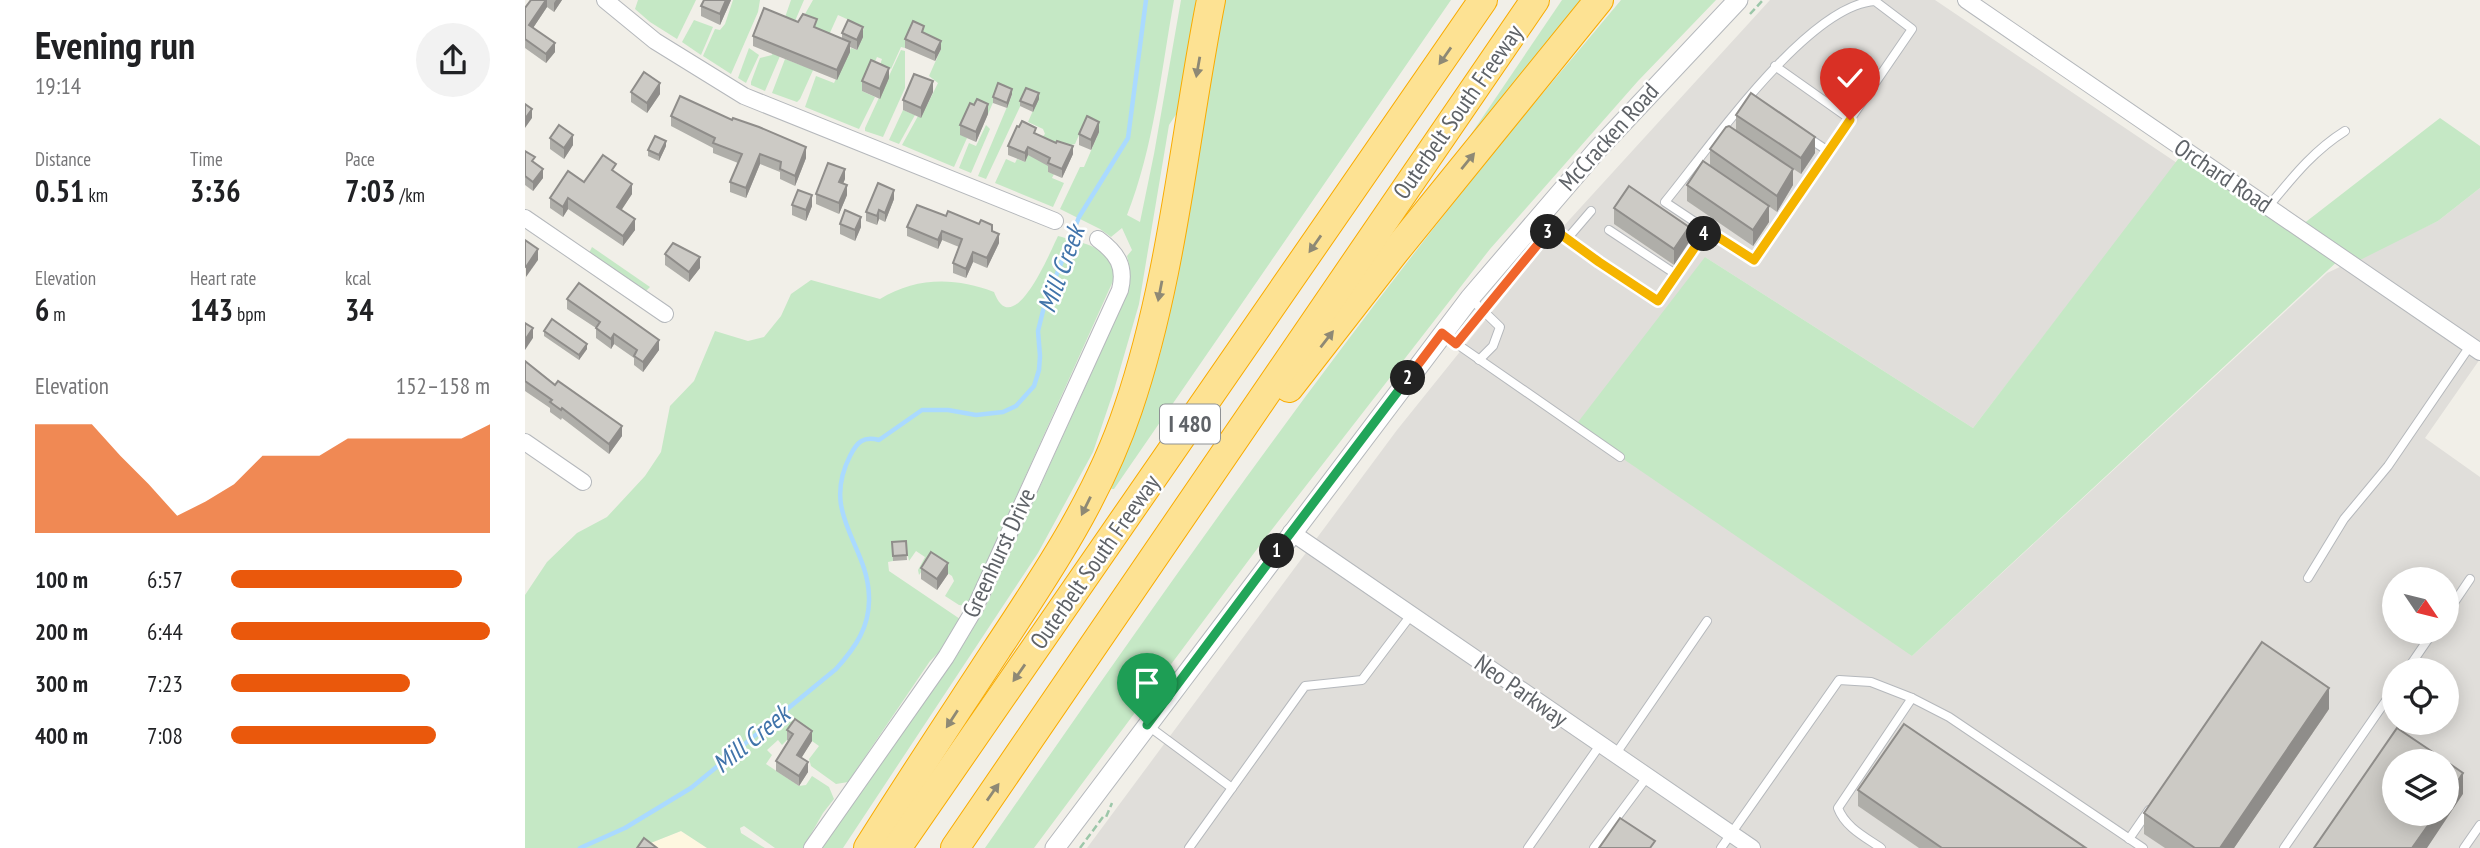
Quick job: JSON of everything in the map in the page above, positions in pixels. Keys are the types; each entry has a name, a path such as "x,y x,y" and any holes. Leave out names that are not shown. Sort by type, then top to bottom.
{"highway":[{"path":"867,848 1048,572 1082,515 1106,465 1128,410 1159,296 1211,0"},
{"name":"Outerbelt South Freeway","path":"897,848 1483,0"},
{"name":"Outerbelt South Freeway","path":"955,848 1535,0"},
{"path":"1135,586 1394,253 1599,0"}],"street":[{"path":"605,0 655,41 744,96 1055,221"},
{"name":"Orchard Road","path":"1966,0 2475,349"},
{"name":"McCracken Road","path":"1056,848 1291,532 1470,298 1635,109 1744,8"},
{"path":"525,218 665,314"},
{"name":"Greenhurst Drive","path":"811,848 946,657 981,596 1120,290 1122,270 1119,260 1115,252 1098,239"},
{"path":"525,442 583,482"},
{"name":"Neo Parkway","path":"1291,532 1752,848"}],"lane":[{"path":"1875,1 1912,29 1754,260 1665,202 1750,97 1775,66 1806,36 1861,2 1875,1"},
{"path":"1775,66 1850,120"},
{"path":"1750,97 1761,105"},
{"path":"1794,128 1828,152"},
{"path":"1723,130 1734,137"},
{"path":"2268,207 2322,145 2345,131"},
{"path":"1696,164 1706,172"},
{"path":"1795,178 1805,185"},
{"path":"1567,239 1591,211"},
{"path":"1769,215 1780,222"},
{"path":"1538,217 1658,301 1707,230"},
{"path":"1609,230 1677,275"},
{"path":"1470,298 1500,327 1493,346 1479,360"},
{"path":"1442,333 1620,457"},
{"path":"2308,578 2344,519 2388,466 2475,349"},
{"path":"2459,595 2470,579"},
{"path":"1189,848 1305,686 1362,680 1411,615"},
{"path":"1615,755 1707,621"},
{"path":"1721,848 1839,680 1871,682 1912,698 1949,717 2143,848"},
{"path":"1881,848 1841,817 1838,808 1912,698"},
{"path":"2284,848 2382,706"},
{"path":"1147,725 1232,788"},
{"path":"1528,848 1600,744"},
{"path":"1594,848 1647,777"},
{"path":"2129,839 2153,806"},
{"path":"2464,848 2480,825"}],"path":[{"path":"1744,8 1763,0"},
{"path":"1080,848 1103,817"}],"shaded area":[{"path":"1770,0 1935,0 2177,163 1973,428 1705,257 1912,656 2327,273 2438,221 2480,188 2480,359 2425,438 2480,477 2480,848 1087,848 1397,430 1540,252"},
{"path":"681,831 707,848 638,848"}],"green space":[{"path":"638,0 696,0 677,39 635,9"},
{"path":"733,0 760,0 758,12 731,74 703,56 715,29 720,30 725,24"},
{"path":"791,0 804,0 765,91 751,85 751,82 760,58 772,55"},
{"path":"813,0 1174,0 1150,136 1127,215 1140,222 1181,0 1196,0 1177,113 1169,125 1139,304 1093,452 1038,553 843,848 822,848 957,655 984,610 1126,297 1130,269 1127,256 1132,250 1122,228 1111,237 1060,209 1080,167 1084,167 1099,132 1083,126 1075,144 1063,147 1048,172 1054,174 1052,178 1064,183 1053,207 995,183 1006,159 1015,163 1017,159 1025,162 1028,155 1046,143 1042,137 1045,134 1043,129 1028,122 1038,99 1026,94 986,179 978,176 1012,95 999,89 988,114 960,134 967,138 954,167 902,145 918,116 921,117 938,83 929,76 941,49 913,30 891,69 880,65 882,59 877,57 862,91 875,97 859,129 805,107 816,76 834,83 851,48 857,50 862,38 864,27 838,15 800,99 797,102 772,93 785,59 803,66 801,21"},
{"path":"1225,0 1451,0 1114,489 1111,489 1135,432 1161,351 1183,244"},
{"path":"1562,0 1581,0 1459,152"},
{"path":"1621,0 1716,0 1638,81 1490,249 1263,541 1034,848 985,848 1174,578 1369,312 1505,139"},
{"path":"694,20 713,27 701,55 682,42"},
{"path":"749,48 759,55 746,83 738,78"},
{"path":"901,50 905,51 905,88 883,137 865,131 865,128"},
{"path":"903,110 915,115 899,144 889,140"},
{"path":"2440,118 2480,146 2480,188 2438,221 2352,264 2341,258 1912,656 1575,426 1705,257 1973,428 2185,150 2298,228"},
{"path":"986,125 990,129 971,173 959,168 969,143 976,146"},
{"path":"1058,236 1088,245 1105,254 1114,270 1113,281 967,606 959,605 945,596 954,581 952,576 929,561 919,575 918,570 925,557 916,551 909,561 906,546 892,547 893,561 888,562 889,571 960,619 848,782 836,784 811,766 809,759 819,746 812,741 787,740 782,745 778,740 767,750 772,755 766,764 799,786 806,785 812,776 829,787 834,799 803,848 775,848 744,826 740,828 741,833 765,848 707,848 681,831 638,848 525,848 525,595 547,562 577,533 607,517 645,476 661,452 670,406 694,381 715,331 748,341 764,337 781,316 791,294 811,280 880,299 922,283 965,284 994,292 1002,305 1011,307 1030,289"},
{"path":"592,247 650,287 645,292 589,253"}],"building":[{"path":"531,0 546,0 529,25 555,43 546,54 525,39 525,8"},
{"path":"704,0 726,0 720,14 701,6"},
{"path":"764,8 798,22 803,14 817,19 814,27 850,42 837,70 753,36"},
{"path":"848,20 863,27 857,40 842,33"},
{"path":"913,21 924,26 922,32 941,41 935,53 905,39"},
{"path":"871,60 889,68 880,89 862,81"},
{"path":"644,72 660,83 647,103 631,92"},
{"path":"914,74 933,81 921,108 903,100"},
{"path":"998,83 1012,89 1007,103 993,97"},
{"path":"1026,88 1039,93 1033,106 1020,101"},
{"path":"1751,93 1815,137 1801,158 1736,115"},
{"path":"680,96 732,120 733,118 759,127 806,147 795,176 780,169 781,162 760,154 746,188 730,182 742,154 713,143 715,138 671,116"},
{"path":"977,99 988,104 976,132 960,125 970,103 974,105"},
{"path":"525,104 532,109 525,119"},
{"path":"1087,116 1099,122 1091,140 1079,134"},
{"path":"1022,121 1036,128 1034,133 1056,143 1057,141 1073,146 1062,169 1048,163 1050,158 1028,147 1025,153 1008,146"},
{"path":"559,125 573,135 564,148 550,138"},
{"path":"1729,126 1793,169 1777,196 1710,149"},
{"path":"655,136 666,141 659,155 648,150"},
{"path":"525,151 535,157 532,161 543,169 533,182 525,176"},
{"path":"603,155 616,164 612,170 632,184 617,207 635,219 623,236 568,198 563,207 550,198 568,171 584,182"},
{"path":"1703,161 1769,206 1753,230 1687,185"},
{"path":"828,163 845,169 839,182 847,185 839,203 816,194"},
{"path":"878,183 894,190 885,213 879,210 877,216 866,212"},
{"path":"1629,186 1689,227 1674,249 1614,208"},
{"path":"798,190 812,195 806,210 792,205"},
{"path":"917,205 946,216 948,211 979,224 981,220 992,225 992,231 999,234 987,258 973,252 966,269 953,263 962,239 942,231 938,240 907,227"},
{"path":"845,210 861,217 855,230 840,224"},
{"path":"525,240 538,249 526,267 525,266"},
{"path":"673,243 700,257 689,272 665,254"},
{"path":"579,283 659,340 643,362 634,356 637,350 614,334 611,339 596,328 600,322 567,299"},
{"path":"552,319 587,344 579,355 544,331"},
{"path":"525,323 533,328 525,340"},
{"path":"525,361 555,385 558,381 622,426 609,444 525,381"},
{"path":"906,541 907,555 893,556 892,542"},
{"path":"931,552 948,563 937,579 921,568"},
{"path":"2262,642 2329,688 2220,848 2195,848 2144,813"},
{"path":"795,719 812,731 797,755 808,762 799,776 776,761 793,734 787,730"},
{"path":"1904,724 2086,848 1942,848 1858,790"},
{"path":"2392,735 2407,735 2428,749 2382,749"},
{"path":"2382,750 2382,826 2428,826 2412,848 2314,848"},
{"path":"1620,818 1655,841 1650,848 1599,848"},
{"path":"644,838 657,848 637,848"}],"waterway":[{"name":"Mill Creek","path":"580,848 625,828 691,788 836,669 855,645 867,618 869,597 867,578 848,529 840,495 842,477 855,447 865,440 879,440 922,410 948,410 976,415 1003,412 1016,406 1034,386 1039,370 1038,331 1044,307 1079,217 1128,138 1146,0"}],"route":[{"path":"1147,725 1442,333 1456,344 1552,228 1658,301 1707,230 1754,260 1850,120"}]}
